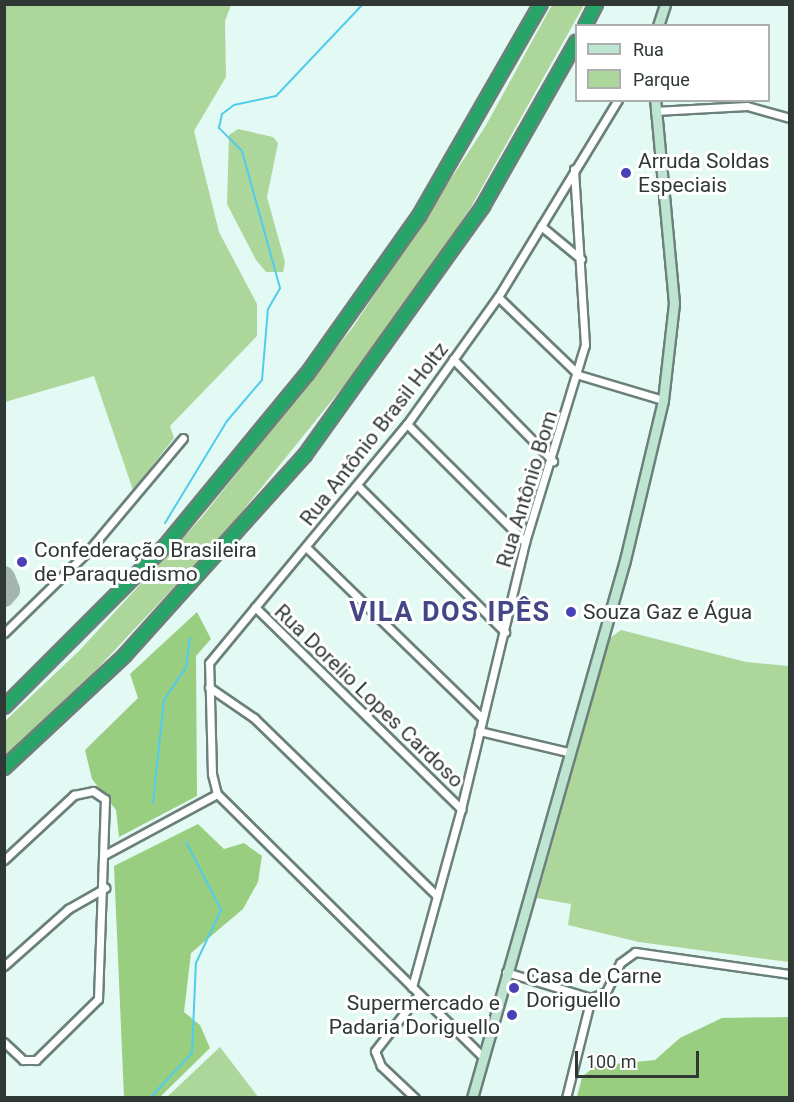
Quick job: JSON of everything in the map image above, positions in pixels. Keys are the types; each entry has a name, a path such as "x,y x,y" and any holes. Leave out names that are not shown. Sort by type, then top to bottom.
{"highway":[{"path":"4,707 165,546 307,374 419,216 541,4"},
{"path":"586,24 596,4"},
{"path":"4,768 133,647 312,446 483,206 575,44"}],"main road":[{"path":"659,23 665,4"},
{"path":"472,1098 481,1055 626,554 663,400 674,313 655,106"}],"street":[{"name":"Rua Antônio Brasil Holtz","path":"218,794 209,687 211,658 359,487 407,424 498,297 617,102"},
{"path":"655,106 744,103 789,118"},
{"name":"Rua Antônio Bom","path":"412,987 461,809 525,542 579,375 586,332 574,169"},
{"path":"541,226 581,259"},
{"path":"498,297 579,375 663,400"},
{"path":"453,359 553,461"},
{"path":"407,424 525,542"},
{"path":"4,633 88,550 183,438"},
{"path":"359,487 504,632"},
{"path":"307,548 482,718"},
{"name":"Rua Dorelio Lopes Cardoso","path":"255,607 461,809"},
{"path":"209,687 254,718 436,897"},
{"path":"479,731 568,752"},
{"path":"4,860 74,795 99,794 106,807 106,854 98,999 89,1014 31,1062 4,1042"},
{"path":"106,854 218,794 481,1055"},
{"path":"4,966 68,909 105,888"},
{"path":"506,972 591,998 606,992 620,963 635,952 789,974"},
{"path":"415,1098 381,1066 375,1051 419,994"},
{"path":"566,1098 591,998"}],"green space":[{"path":"5,4 231,5 225,21 226,77 194,131 219,232 257,304 257,336 170,426 174,438 133,490 94,376 5,402"},
{"path":"552,5 584,5 471,207 384,336 223,535 95,671 5,755 5,721 79,651 202,517 353,327 485,127"},
{"path":"238,129 273,137 278,143 267,197 285,262 283,272 266,272 256,260 227,204 229,135"},
{"path":"197,612 211,639 196,656 197,796 119,837 116,810 92,779 85,750 138,698 130,674"},
{"path":"621,630 746,662 789,666 789,962 639,942 568,925 571,904 537,898 610,638"},
{"path":"198,824 224,849 244,843 262,856 258,882 243,909 191,953 184,1012 200,1025 210,1048 160,1097 124,1097 114,866"},
{"path":"789,1017 789,1097 577,1097 582,1077 595,1066 655,1060 680,1038 722,1018"},
{"path":"220,1047 258,1097 167,1097"}],"waterway":[{"path":"165,523 227,421 262,380 268,309 280,288 242,151 219,128 222,114 234,105 276,96 363,4"},
{"path":"153,803 164,700 186,667 190,638"},
{"path":"150,1098 192,1053 196,963 221,910 186,842"}],"taxiway":[{"path":"4,577 9,590 4,596"}],"place":[{"name":"Arruda Soldas Especiais","path":"626,173"},
{"name":"Confederação Brasileira de Paraquedismo","path":"22,562"},
{"name":"Souza Gaz e Água","path":"571,612"},
{"name":"Casa de Carne Doriguello","path":"514,988"},
{"name":"Supermercado e Padaria Doriguello","path":"512,1015"}],"district":[{"name":"VILA DOS IPÊS","path":"450,613"}]}
